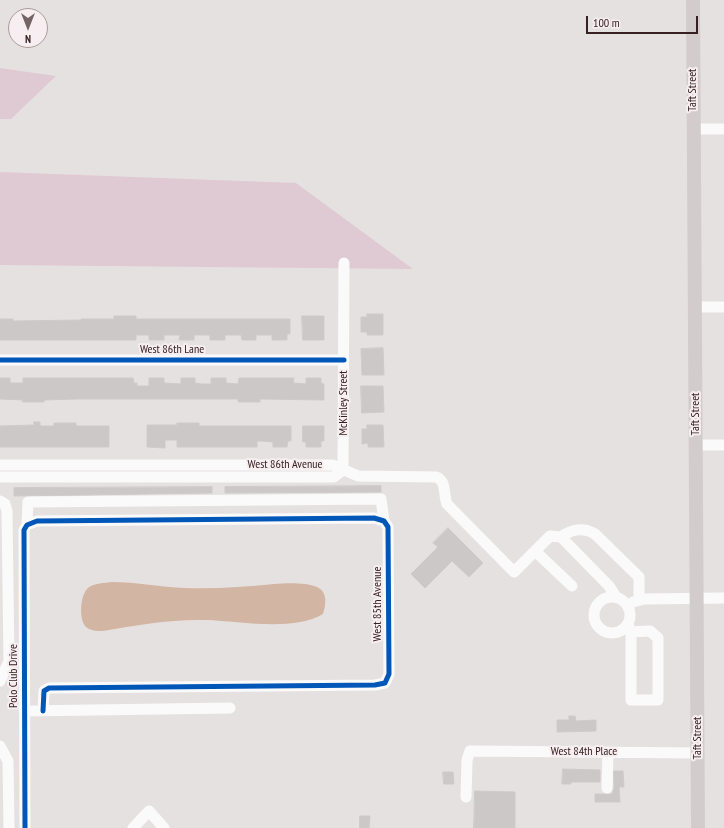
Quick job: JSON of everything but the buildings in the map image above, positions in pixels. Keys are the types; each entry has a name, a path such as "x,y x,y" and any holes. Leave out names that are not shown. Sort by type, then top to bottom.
{"main road":[{"name":"Taft Street","path":"693,0 698,828"}],"street":[{"path":"694,129 724,129"},
{"name":"McKinley Street","path":"343,470 344,263"},
{"path":"695,307 724,307"},
{"name":"West 86th Lane","path":"0,360 344,360"},
{"path":"696,445 724,445"},
{"name":"West 86th Avenue","path":"0,465 333,465 343,470 334,477 0,477"},
{"path":"343,470 358,476 436,477 441,479 444,484 444,495 447,504 514,572 550,536 561,538 609,586 616,597 627,604 630,614 629,628 631,700 658,700 658,638 650,632 629,628 624,628 613,633 602,629 595,619 596,607 599,602 604,599 616,597"},
{"name":"Polo Club Drive","path":"25,828 24,530 27,525 28,502 381,499 384,521"},
{"path":"0,501 5,504 7,511 9,661 0,681"},
{"path":"27,525 37,521 374,518 384,521"},
{"name":"West 85th Avenue","path":"43,711 44,691 49,688 375,685 385,683 388,674 388,527 384,521"},
{"path":"561,538 569,531 589,530 595,534 639,577 639,600"},
{"path":"535,551 572,586"},
{"path":"627,604 644,599 724,598"},
{"path":"24,711 230,708"},
{"path":"0,746 8,761 6,825"},
{"name":"West 84th Place","path":"466,797 467,760 470,751 698,753"},
{"path":"608,752 608,788"},
{"path":"133,828 149,811 164,828"}],"shaded area":[{"path":"0,68 56,76 11,119 0,119"},
{"path":"0,172 296,183 413,269 0,265"},
{"path":"112,582 196,588 230,588 284,583 312,585 321,589 325,595 325,607 323,614 297,623 266,624 206,620 180,620 103,631 89,629 83,622 81,612 85,591 93,585"}],"cycle path":[{"path":"0,360 344,360"},
{"path":"25,828 24,530 27,525 37,521 374,518 384,521 388,527 389,674 385,683 375,685 49,688 44,691 43,711"}]}
